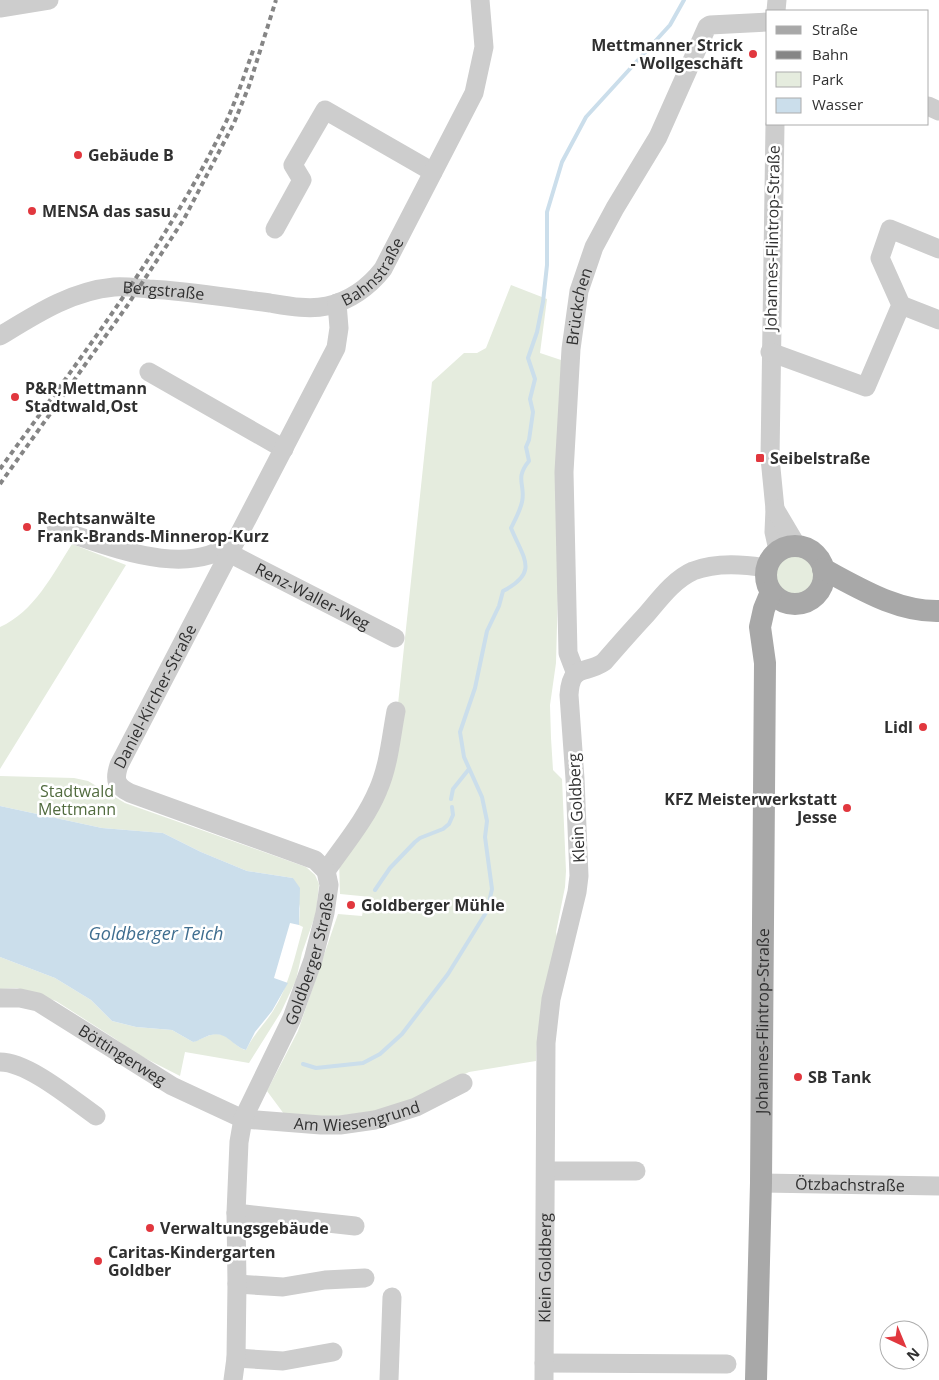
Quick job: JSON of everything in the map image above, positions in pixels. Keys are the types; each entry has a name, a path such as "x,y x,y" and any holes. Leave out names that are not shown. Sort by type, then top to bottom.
{"main road":[{"name":"Johannes-Flintrop-Straße","path":"756,1380 761,1183 766,663 760,627 764,609 779,598 766,580 780,555 811,551 817,556 822,579"},
{"path":"779,598 794,604 810,599 822,579 912,608 939,611"}],"street":[{"path":"0,8 49,0"},
{"name":"Bahnstraße","path":"232,547 336,348 339,328 337,303 355,294 375,279 383,269 474,93 484,47 480,0"},
{"name":"Brückchen","path":"576,674 568,653 564,472 571,349 575,312 582,279 594,247 658,137 707,27 710,25 766,22"},
{"path":"275,229 302,180 293,165 324,110 432,172"},
{"name":"Johannes-Flintrop-Straße","path":"775,125 770,352 770,458 780,555"},
{"path":"939,249 890,229 880,258 901,305 939,320"},
{"name":"Bergstraße","path":"0,336 59,302 84,292 116,286 285,305 316,307 337,303"},
{"name":"Johannes-Flintrop-Straße","path":"770,352 866,387 901,305"},
{"path":"149,372 284,449"},
{"path":"56,529 157,558 180,559 219,552 232,547"},
{"name":"Renz-Waller-Weg","path":"232,547 395,638"},
{"name":"Daniel-Kircher-Straße","path":"232,547 119,765 116,782 120,788 130,793 310,858 319,863 326,871"},
{"path":"576,674 604,662 675,583 690,573 702,568 733,564 749,565 780,555"},
{"name":"Klein Goldberg","path":"576,674 571,683 570,695 579,876 577,892 548,1015 546,1043 544,1371 727,1364"},
{"name":"Goldberger Straße","path":"233,1380 236,1358 236,1213 239,1142 244,1119 302,995 325,913 329,885 326,871 365,814 378,790 385,772 396,711"},
{"name":"Böttingerweg","path":"0,998 20,998 38,1002 172,1086 244,1119"},
{"path":"0,1062 11,1063 26,1069 96,1116"},
{"name":"Am Wiesengrund","path":"244,1119 321,1125 340,1125 375,1120 416,1107 463,1083"},
{"path":"546,1172 636,1171"},
{"name":"Ötzbachstraße","path":"761,1183 939,1186"},
{"path":"236,1213 355,1226"},
{"path":"237,1284 283,1287 325,1280 365,1278"},
{"path":"389,1380 392,1297"},
{"path":"236,1358 283,1361 333,1352"}],"green space":[{"path":"511,285 547,299 540,353 564,361 556,663 550,705 553,770 562,779 566,871 565,887 556,932 557,937 537,1043 536,1061 469,1072 396,1108 324,1118 284,1114 267,1091 298,1031 338,914 362,916 364,905 370,905 371,897 340,894 339,860 392,761 432,382 464,353 477,353 486,348"},
{"path":"72,544 126,565 0,769 0,627 23,612 33,602"},
{"path":"799,553 811,559 816,566 816,584 811,591 804,596 791,597 783,594 776,587 773,571 776,563 783,556"},
{"name":"Stadtwald Mettmann","path":"0,776 74,778 88,781 125,803 306,867 315,875 319,884 316,913 302,953 296,980 281,1012 249,1063 185,1052 180,1076 135,1053 56,1001 17,988 0,989 0,957 55,978 91,1000 112,1021 136,1027 172,1030 193,1042 220,1034 246,1050 279,1001 297,949 303,927 299,925 300,908 293,878 247,871 201,852 163,833 102,828 0,806"}],"water":[{"name":"Goldberger Teich","path":"0,806 102,828 163,833 201,852 247,871 293,878 300,888 299,925 290,923 274,978 288,983 272,1011 255,1032 246,1050 226,1037 217,1034 193,1042 172,1030 136,1027 112,1021 91,1000 55,978 0,957"}],"waterway":[{"path":"303,1064 316,1068 363,1063 380,1054 402,1034 448,974 487,911 492,889 485,837 487,821 482,797 464,757 460,732 475,688 487,631 499,606 503,591 522,577 525,571 523,556 511,528 521,505 523,496 521,477 529,461 526,447 529,440 533,412 530,399 535,379 528,358 537,332 543,302 547,265 547,212 562,162 586,117 670,25 684,0"},
{"path":"451,799 453,789 469,769"},
{"path":"375,890 390,868 415,842 420,838 443,829 449,824 453,815 452,807"}],"railway":[{"path":"0,484 127,306 184,219 234,123 249,86 276,0"},
{"path":"0,469 121,300 177,213 226,122 254,48"}],"place":[{"name":"Mettmanner Strick - Wollgeschäft","path":"753,54"},
{"name":"Gebäude B","path":"78,155"},
{"name":"MENSA das sasu","path":"32,211"},
{"name":"P&R,Mettmann Stadtwald,Ost","path":"15,397"},
{"name":"Seibelstraße","path":"760,458"},
{"name":"Rechtsanwälte Frank-Brands-Minnerop-Kurz","path":"27,527"},
{"name":"Lidl","path":"923,727"},
{"name":"KFZ Meisterwerkstatt Jesse","path":"847,808"},
{"name":"Goldberger Mühle","path":"351,905"},
{"name":"SB Tank","path":"798,1077"},
{"name":"Verwaltungsgebäude","path":"150,1228"},
{"name":"Caritas-Kindergarten Goldber","path":"98,1261"}]}
